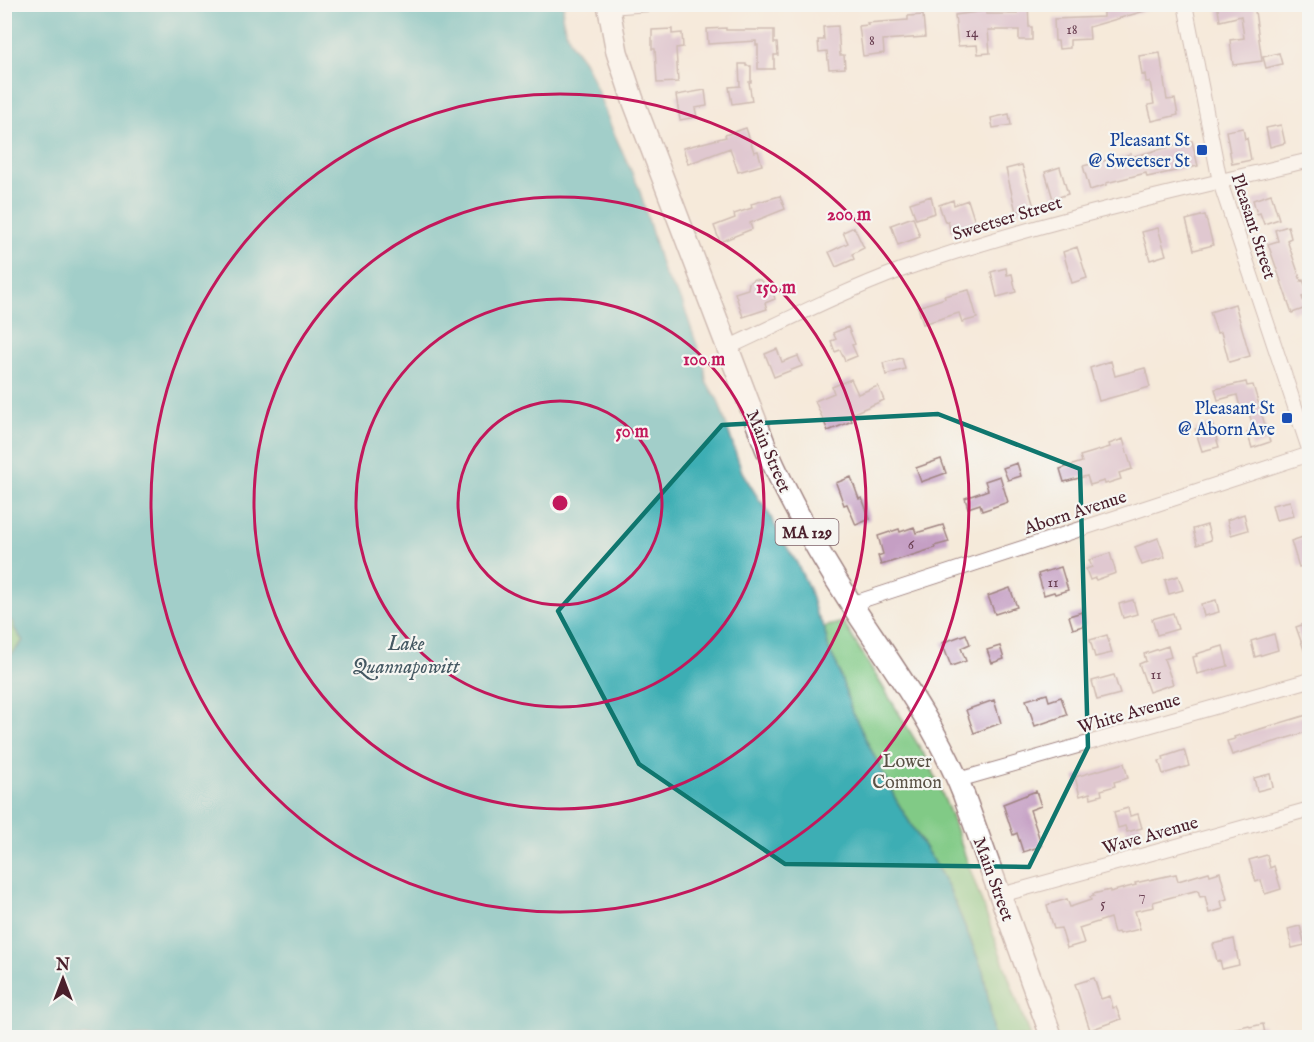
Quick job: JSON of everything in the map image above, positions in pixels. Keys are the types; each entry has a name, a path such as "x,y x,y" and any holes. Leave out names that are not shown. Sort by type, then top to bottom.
{"main road":[{"name":"Main Street","path":"609,6 625,77 727,348 783,486 813,543 926,717 947,754 1052,1038"}],"street":[{"path":"609,6 649,4"},
{"name":"Pleasant Street","path":"1185,4 1220,182 1310,453"},
{"name":"Sweetser Street","path":"727,348 865,284 904,270 1068,218 1310,160"},
{"name":"Aborn Avenue","path":"851,604 1310,453"},
{"name":"White Avenue","path":"958,780 1310,680"},
{"name":"Wave Avenue","path":"1001,895 1310,808"}],"highlighted area":[{"path":"938,414 1080,469 1088,747 1029,867 785,864 639,764 558,611 722,425"}],"green space":[{"path":"4,616 14,623 14,628 23,641 13,653 5,658"},
{"name":"Lower Common","path":"843,622 930,764 950,813 1030,1037 993,1037 983,971 947,884 896,800 851,709 837,665 829,650 824,627"}],"water":[{"name":"Lake Quannapowitt","path":"5,4 564,5 562,16 565,28 572,45 584,61 593,80 639,188 664,274 682,301 705,369 706,382 718,400 742,472 765,506 797,563 810,591 816,613 824,627 829,650 837,665 851,709 896,800 947,884 966,929 983,971 993,1037 5,1037 4,658 13,653 23,641 14,628 14,623 4,616"}],"building":[{"path":"1017,4 1028,4 1032,40 1019,40 1019,30 988,30 990,53 978,54 977,45 958,46 955,15 986,11 986,14 1017,14"},
{"path":"1104,4 1154,4 1155,8 1089,27 1090,39 1070,40 1070,48 1059,49 1058,41 1055,41 1054,19 1104,17"},
{"path":"1217,4 1254,4 1262,61 1233,65 1230,40 1244,38 1241,16 1220,21"},
{"path":"923,15 925,37 883,40 884,53 863,56 859,26 868,25 867,23 908,20 908,16"},
{"path":"838,26 840,55 844,55 845,68 829,69 827,51 819,52 818,40 824,40 823,27"},
{"path":"726,28 726,30 774,30 774,43 777,43 778,55 774,55 774,69 758,69 756,41 708,44 707,29"},
{"path":"672,29 672,34 682,33 683,47 676,48 678,82 657,83 652,30"},
{"path":"1160,53 1167,100 1175,99 1178,115 1152,121 1148,105 1154,104 1150,82 1146,82 1145,74 1142,75 1139,56"},
{"path":"1279,53 1282,64 1266,68 1263,57"},
{"path":"739,64 751,66 751,82 749,82 752,101 732,104 729,87 740,86"},
{"path":"705,90 707,106 695,108 697,117 680,120 676,95"},
{"path":"1009,114 1011,125 993,128 991,118"},
{"path":"1281,125 1285,143 1270,147 1266,128"},
{"path":"746,128 754,152 758,151 762,165 738,172 730,148 688,164 683,148 726,137 725,135"},
{"path":"1243,128 1251,160 1232,164 1226,131"},
{"path":"1192,141 1198,166 1147,177 1146,173 1106,183 1106,185 1090,190 1083,166 1131,154 1131,157"},
{"path":"1022,165 1034,207 1016,212 1006,169"},
{"path":"1060,167 1068,194 1053,199 1045,172"},
{"path":"1271,194 1279,219 1264,224 1260,213 1257,214 1253,200"},
{"path":"780,196 785,209 750,223 752,229 720,242 714,226 735,218 734,214 752,208 751,204"},
{"path":"931,196 935,213 916,219 910,203"},
{"path":"953,200 954,205 968,200 976,225 951,233 948,221 945,222 939,205"},
{"path":"1205,215 1213,245 1194,250 1186,220"},
{"path":"913,217 920,237 898,245 891,225"},
{"path":"1288,226 1291,238 1287,240 1301,281 1303,280 1309,295 1302,297 1306,308 1292,313 1268,244 1278,241 1275,230"},
{"path":"854,227 864,248 852,254 854,259 836,267 829,252 848,243 843,232"},
{"path":"1158,228 1166,255 1150,260 1142,232"},
{"path":"1077,247 1087,278 1072,283 1063,252"},
{"path":"1006,268 1007,275 1012,274 1016,292 997,297 991,272"},
{"path":"754,279 760,280 767,287 771,285 775,299 765,303 767,309 743,317 735,293 748,289 749,283"},
{"path":"969,290 977,318 962,322 959,313 923,324 918,307 945,298 944,296"},
{"path":"1235,304 1250,356 1229,362 1221,332 1217,333 1210,312"},
{"path":"848,327 857,356 845,361 840,350 835,352 831,341 836,339 833,333"},
{"path":"777,349 782,362 798,356 802,366 774,377 765,354"},
{"path":"902,358 905,369 886,375 883,363"},
{"path":"1111,361 1115,376 1145,368 1150,387 1099,401 1090,368"},
{"path":"851,379 858,394 878,386 884,400 849,415 852,421 828,431 815,401 834,393 832,387"},
{"path":"1246,382 1247,386 1253,385 1270,442 1252,448 1247,432 1254,430 1248,409 1241,411 1237,395 1218,400 1215,389"},
{"path":"1212,424 1219,447 1202,451 1195,429"},
{"path":"1123,439 1132,469 1119,473 1121,479 1105,484 1104,481 1090,485 1087,476 1064,482 1060,469 1082,462 1080,456 1110,447 1109,444"},
{"path":"941,459 946,473 921,482 916,468"},
{"path":"1017,463 1021,476 1008,480 1003,468"},
{"path":"1000,476 1008,502 982,511 980,504 968,508 965,498 988,490 985,481"},
{"path":"851,477 870,519 856,525 847,504 844,505 836,483"},
{"path":"1290,501 1294,516 1276,520 1272,505"},
{"path":"1244,514 1248,530 1231,535 1227,520"},
{"path":"943,525 949,542 881,565 878,556 883,554 878,536 899,529 900,532 914,527 916,533"},
{"path":"1207,525 1211,540 1197,545 1193,529"},
{"path":"1306,536 1310,547 1310,563 1299,567 1291,541"},
{"path":"1158,538 1165,557 1142,565 1135,547"},
{"path":"1110,553 1116,573 1090,580 1086,569 1092,567 1089,560"},
{"path":"1061,567 1068,590 1044,595 1038,574"},
{"path":"1178,576 1183,590 1169,594 1165,580"},
{"path":"1010,588 1017,607 995,614 988,596"},
{"path":"1133,600 1137,614 1123,618 1119,604"},
{"path":"1216,600 1219,612 1204,616 1201,604"},
{"path":"1082,612 1086,625 1073,629 1069,616"},
{"path":"1173,613 1178,629 1157,635 1152,619"},
{"path":"1310,622 1310,661 1308,661 1296,627"},
{"path":"966,634 970,644 961,648 966,661 951,666 942,643"},
{"path":"1274,634 1278,650 1255,657 1251,641"},
{"path":"1107,635 1112,653 1095,657 1090,640"},
{"path":"1000,646 1004,659 992,663 987,650"},
{"path":"1168,646 1171,657 1164,659 1173,684 1149,692 1139,664 1146,661 1144,654"},
{"path":"1223,646 1228,666 1197,674 1193,657"},
{"path":"1114,675 1120,694 1097,700 1092,681"},
{"path":"1047,694 1049,701 1061,697 1067,715 1035,726 1026,700"},
{"path":"994,700 1001,723 974,733 966,710"},
{"path":"1310,714 1310,731 1232,755 1227,741 1235,739 1234,737"},
{"path":"1184,750 1189,766 1163,774 1159,761 1164,760 1163,757"},
{"path":"1124,763 1128,778 1114,782 1115,786 1101,790 1102,795 1091,798 1090,793 1080,796 1075,777"},
{"path":"1270,774 1273,787 1257,791 1254,778"},
{"path":"1036,791 1041,806 1030,810 1042,846 1023,852 1017,833 1013,835 1003,804"},
{"path":"1128,808 1130,816 1138,814 1142,828 1127,832 1125,826 1118,828 1114,812"},
{"path":"1267,855 1270,868 1274,866 1281,889 1265,894 1261,880 1256,882 1249,860"},
{"path":"1209,872 1210,875 1220,872 1227,899 1221,901 1223,909 1209,913 1205,896 1200,897 1198,890 1153,902 1154,907 1135,911 1140,929 1114,933 1110,918 1079,928 1084,943 1067,948 1061,928 1054,929 1047,905 1067,899 1070,907 1091,900 1090,897 1094,896 1093,894 1110,890 1110,892 1136,885 1135,883 1176,874 1178,881"},
{"path":"1300,926 1305,945 1292,948 1288,929"},
{"path":"1234,939 1239,965 1222,969 1220,960 1217,961 1213,944"},
{"path":"1094,978 1101,999 1110,996 1113,1008 1116,1007 1121,1019 1090,1030 1075,984"},
{"path":"1263,1024 1266,1038 1214,1038 1214,1033"}],"place":[{"name":"Pleasant St @ Sweetser St","path":"1202,150"},
{"name":"Pleasant St @ Aborn Ave","path":"1287,418"}]}
